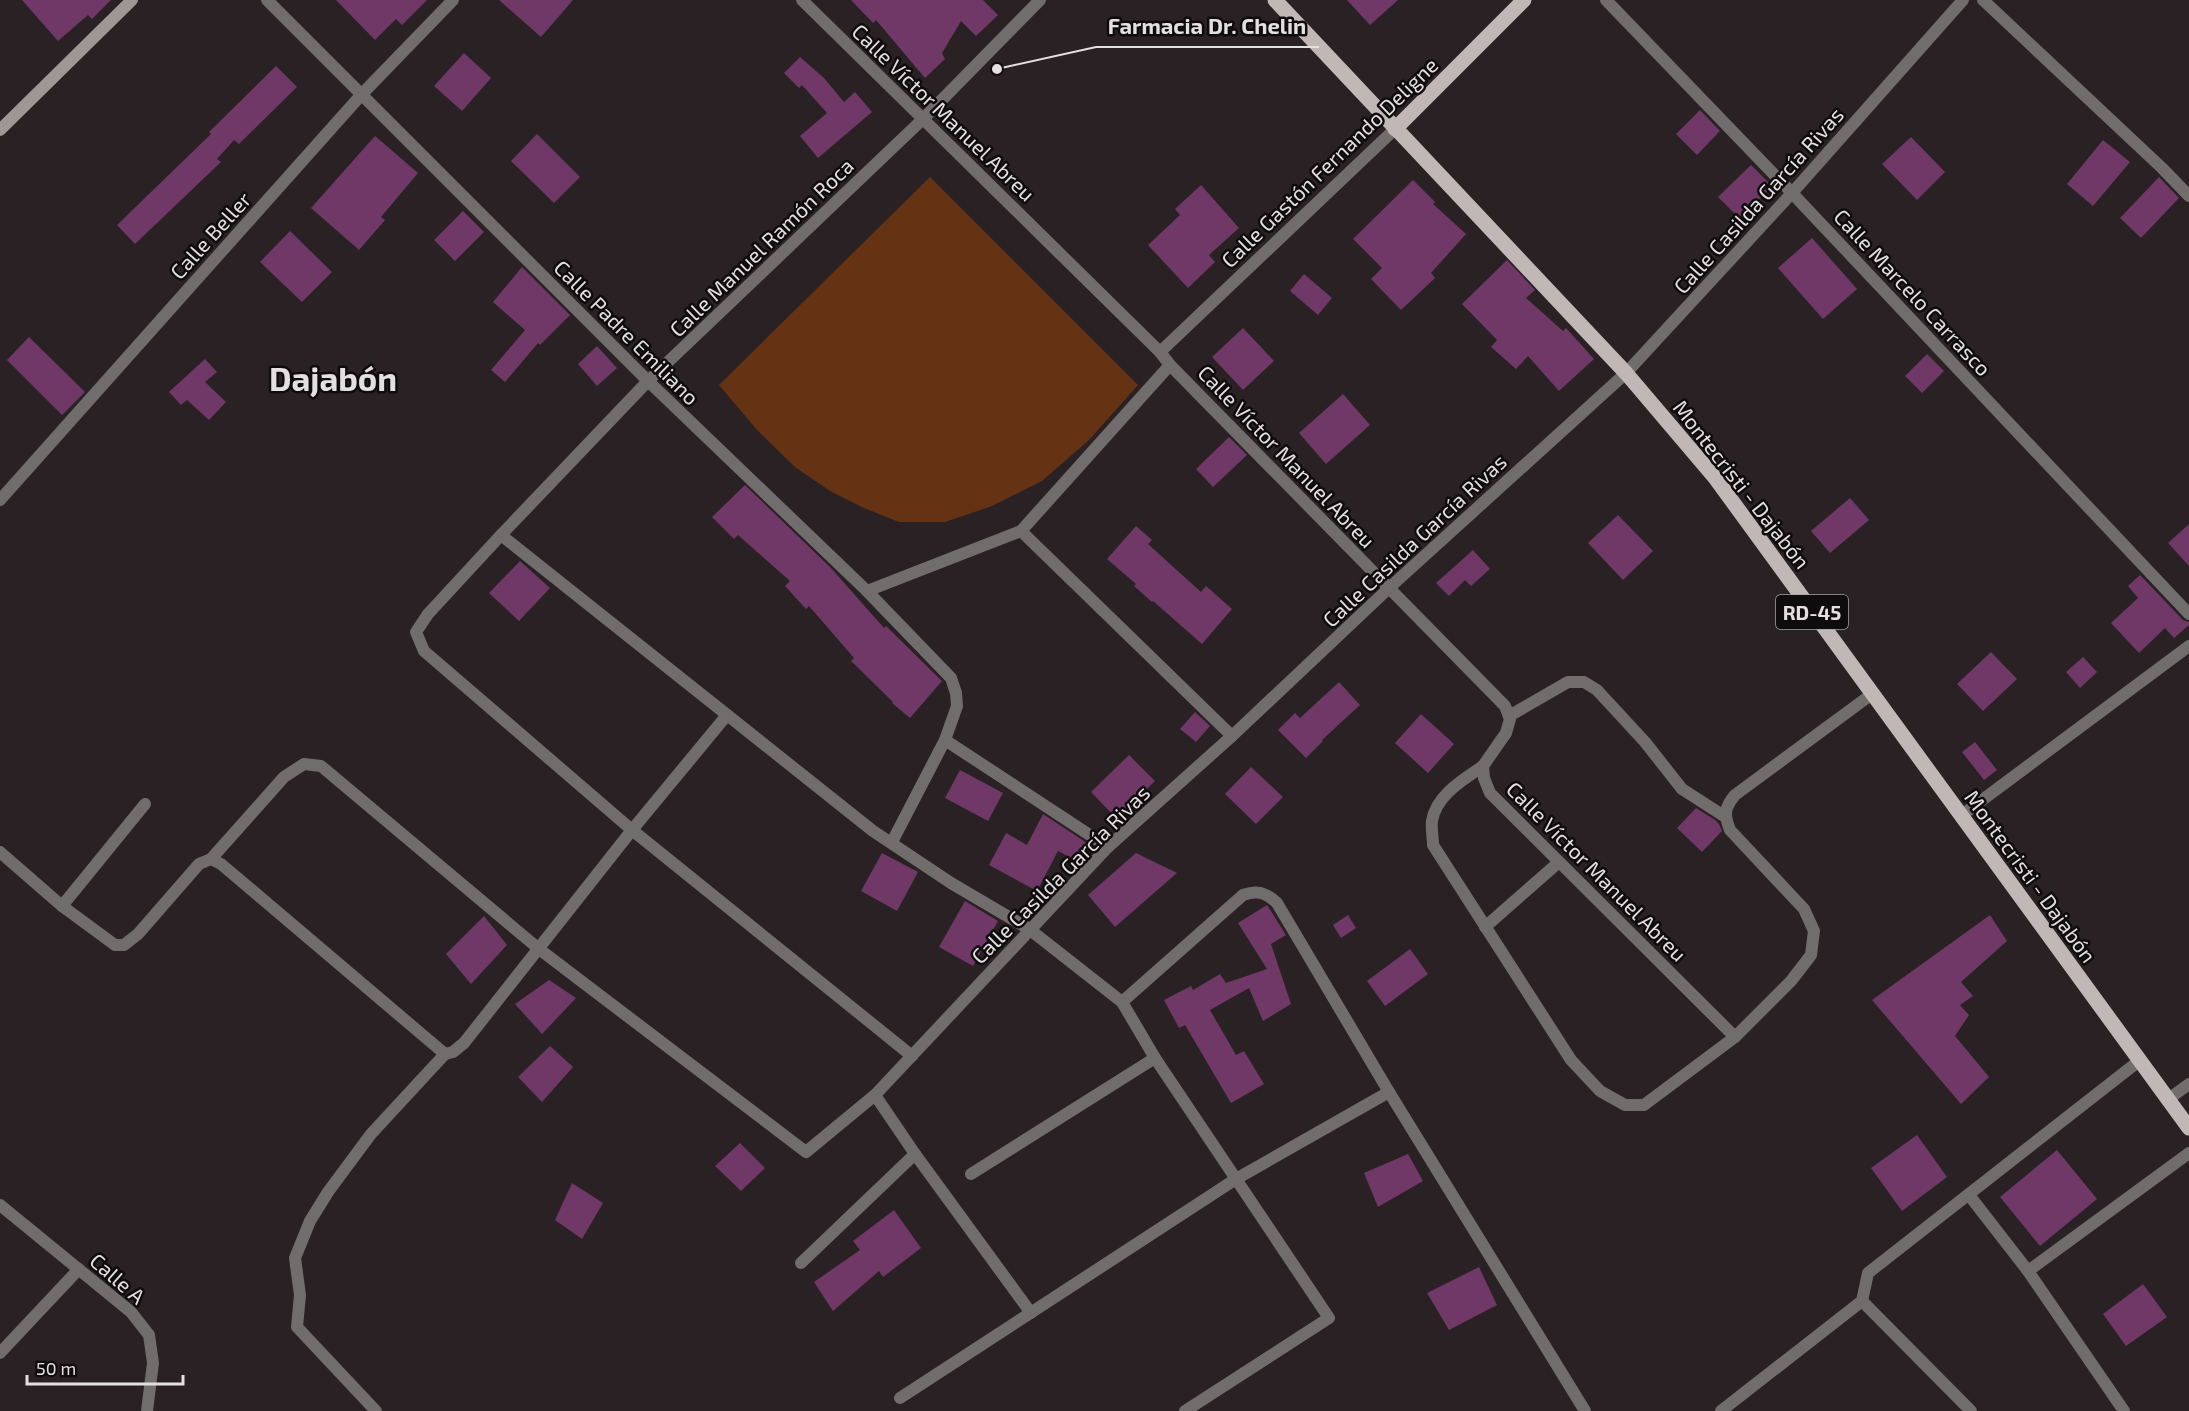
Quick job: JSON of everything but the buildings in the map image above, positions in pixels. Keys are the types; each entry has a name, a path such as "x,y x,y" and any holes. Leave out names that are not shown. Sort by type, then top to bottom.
{"main road":[{"name":"RD-45","path":"1275,0 1395,129"},
{"name":"Calle Gastón Fernando Deligne","path":"1395,129 1524,0"},
{"name":"Montecristi - Dajabón","path":"1395,129 1626,373 1716,479 2189,1128"}],"street":[{"path":"0,130 132,0"},
{"name":"Calle Padre Emiliano","path":"267,0 648,381 867,591 951,678 957,706 945,740"},
{"name":"Calle Beller","path":"0,501 362,94 453,0"},
{"name":"Calle Víctor Manuel Abreu","path":"802,0 1160,352 1170,365 1505,706 1509,716"},
{"name":"Calle Manuel Ramón Roca","path":"632,830 424,651 416,632 429,614 501,535 648,381 924,118 1040,0"},
{"name":"Calle Marcelo Carrasco","path":"1606,0 1792,193 2189,614"},
{"name":"Calle Casilda García Rivas","path":"539,948 806,1152 875,1095 1108,847 1232,736 1389,588 1626,373 1792,193 1964,0"},
{"path":"1983,0 2189,196"},
{"name":"Calle Gastón Fernando Deligne","path":"1160,352 1395,129"},
{"path":"867,591 1021,531 1170,365"},
{"path":"1021,531 1232,736"},
{"path":"501,535 873,831 951,883 1029,929 1122,1002 1155,1058 1329,1318 1185,1411"},
{"path":"1962,815 2189,646"},
{"path":"1568,682 1584,682 1597,690 1645,742 1682,789 1724,816 1730,830 1804,909 1814,931 1811,955 1791,981 1735,1037 1644,1105 1625,1105 1600,1091 1571,1060 1433,845 1432,819 1442,799 1455,785 1483,766 1506,733 1509,716 1568,682"},
{"path":"1724,816 1727,804 1735,795 1872,694"},
{"path":"376,1411 297,1327 300,1295 295,1257 310,1221 328,1192 371,1134 445,1054 453,1052 464,1043 632,830 728,715"},
{"path":"892,842 945,740 1108,847"},
{"path":"0,852 62,906 115,945 124,945 138,934 199,864 211,859 284,777 304,764 321,766 539,948"},
{"name":"Calle Víctor Manuel Abreu","path":"1483,766 1484,778 1490,793 1735,1037"},
{"path":"62,906 145,804"},
{"path":"632,830 912,1056"},
{"path":"211,859 221,864 445,1054"},
{"path":"1485,927 1559,862"},
{"path":"1122,1002 1243,895 1259,891 1269,896 1276,903 1585,1411"},
{"path":"971,1174 1155,1058"},
{"path":"1721,1411 1862,1301 1868,1273 2139,1061"},
{"path":"2167,1100 2189,1084"},
{"path":"900,1398 1236,1179 1389,1092"},
{"path":"875,1095 915,1154 1031,1313"},
{"path":"2028,1271 2189,1153"},
{"path":"801,1263 915,1154"},
{"path":"1969,1195 2028,1271 2124,1411"},
{"name":"Calle A","path":"0,1205 130,1312 149,1335 153,1363 147,1411"},
{"path":"0,1353 79,1269"},
{"path":"1862,1301 1971,1411"}],"shaded area":[{"path":"930,177 1138,385 1089,440 1042,481 992,506 945,522 899,522 830,491 795,467 758,431 719,385"}],"place":[{"name":"Farmacia Dr. Chelin","path":"997,69"}],"district":[{"name":"Dajabón","path":"333,378"}]}
